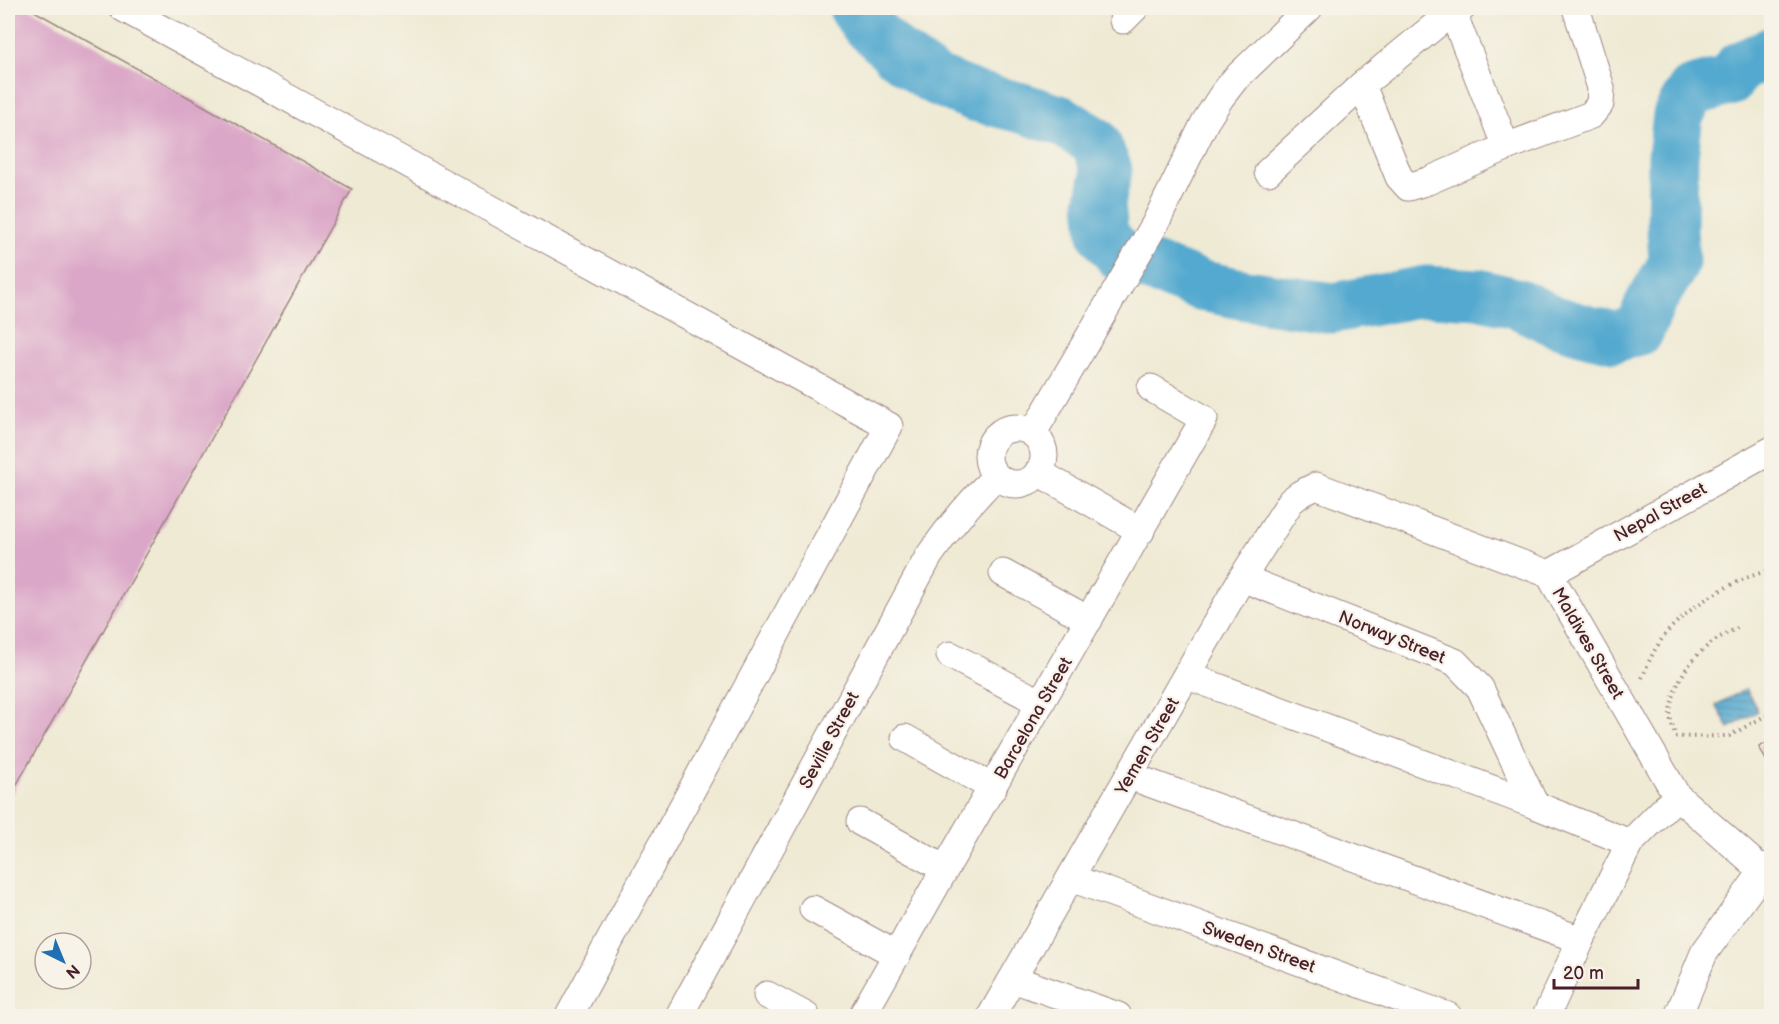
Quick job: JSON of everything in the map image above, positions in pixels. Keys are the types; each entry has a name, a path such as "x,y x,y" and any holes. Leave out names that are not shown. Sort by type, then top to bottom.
{"street":[{"path":"123,8 889,426 569,1017"},
{"path":"1033,433 1155,224 1205,122 1221,97 1234,79 1309,8"},
{"path":"1362,85 1399,177 1408,186 1428,181 1506,147 1591,115 1600,104 1601,87 1576,8"},
{"path":"1268,172 1362,85 1455,9 1506,147"},
{"name":"Barcelona Street","path":"862,1017 1204,419 1151,388"},
{"path":"1015,428 1033,433 1040,441 1044,452 1043,463 1038,472 1033,478 1018,483 1010,483 996,476 988,459 988,450 992,441 998,434 1015,428"},
{"name":"Nepal Street","path":"1549,574 1772,450"},
{"path":"1038,472 1141,531"},
{"name":"Seville Street","path":"679,1017 924,564 947,529 969,502 996,476"},
{"name":"Maldives Street","path":"1316,486 1549,574 1677,796 1767,868"},
{"name":"Yemen Street","path":"991,1017 1242,578 1290,501 1316,486"},
{"path":"1004,573 1089,620"},
{"name":"Norway Street","path":"1242,578 1455,662 1480,688 1535,805"},
{"path":"950,655 1041,703"},
{"path":"1188,676 1535,805 1629,843"},
{"path":"905,738 993,788"},
{"path":"1130,776 1581,940"},
{"path":"1546,1017 1629,843 1677,796"},
{"path":"860,822 945,869"},
{"path":"1678,1017 1704,953 1767,868"},
{"name":"Sweden Street","path":"1071,878 1448,1017"},
{"path":"813,909 897,955"},
{"path":"1013,979 1118,1017"},
{"path":"767,995 806,1017"}],"path":[{"path":"1627,710 1658,644 1676,624 1694,607 1715,593 1738,581 1772,570"},
{"path":"1675,737 1670,714 1672,698 1686,668 1710,643 1740,627"},
{"path":"1655,760 1675,737 1729,736 1772,712"}],"water":[{"path":"1746,689 1758,711 1729,728 1716,705"}],"building":[{"path":"8,8 29,8 352,189 8,800"},
{"path":"1772,740 1772,771 1759,747"}],"waterway":[{"path":"854,8 865,24 896,53 933,79 974,96 1062,121 1095,142 1107,170 1100,203 1103,234 1120,256 1203,286 1333,308 1425,291 1478,294 1519,304 1555,321 1615,337 1639,330 1651,302 1674,263 1673,157 1678,115 1692,91 1729,81 1739,67 1772,52"}]}
